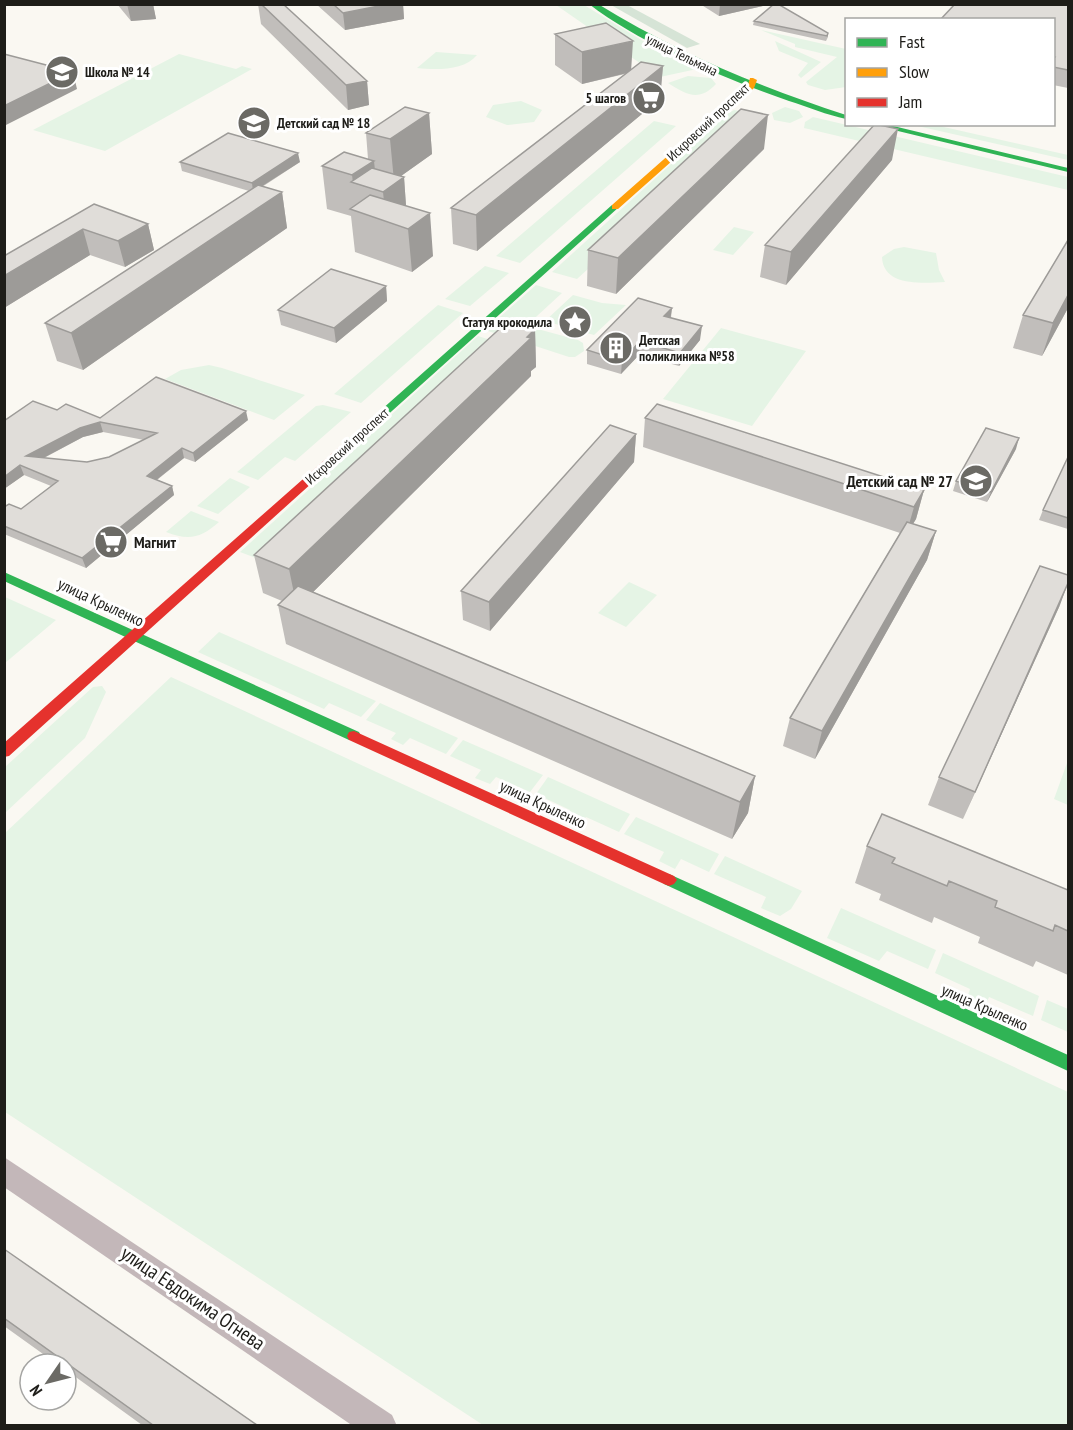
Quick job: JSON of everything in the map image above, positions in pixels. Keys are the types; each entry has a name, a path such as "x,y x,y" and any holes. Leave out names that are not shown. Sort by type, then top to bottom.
{"street":[{"name":"улица Тельмана","path":"592,4 661,46 748,83 845,117"},
{"name":"улица Тельмана","path":"605,4 678,48 748,83 845,111"},
{"name":"Искровский проспект","path":"305,464 748,83"},
{"name":"Искровский проспект","path":"4,752 748,83"},
{"path":"881,126 1068,170"},
{"path":"906,126 1068,164"},
{"name":"улица Крыленко","path":"4,576 1068,1063"},
{"path":"104,641 133,615"},
{"name":"улица Евдокима Огнева","path":"4,1170 381,1425"}],"green space":[{"path":"556,5 584,5 648,44 697,69 660,77"},
{"path":"611,5 627,5 700,44 687,48"},
{"path":"761,30 845,49 845,87 825,90 808,85 806,82 837,57 795,47 795,44"},
{"path":"775,41 821,62 801,78 798,75 808,63 779,51"},
{"path":"436,52 477,55 457,67 417,68"},
{"path":"179,54 236,69 242,66 252,69 105,151 33,130"},
{"path":"688,76 711,78 716,84 704,93 693,95 668,83"},
{"path":"521,101 542,110 534,122 507,125 486,117 493,105"},
{"path":"785,107 799,111 803,117 790,123 774,120 772,113"},
{"path":"734,110 740,111 748,123 577,279 552,272 724,116"},
{"path":"813,117 1068,177 1068,190 804,128 805,122"},
{"path":"654,121 676,126 520,263 496,256"},
{"path":"917,126 939,126 1068,155 1068,160"},
{"path":"734,227 754,232 733,255 713,250"},
{"path":"904,247 936,253 939,270 945,282 906,281 889,274 884,267 882,257 894,249"},
{"path":"485,266 509,273 470,306 445,299"},
{"path":"536,285 562,293 512,339 485,330"},
{"path":"573,295 602,303 626,305 594,335 545,321"},
{"path":"438,305 463,313 361,403 334,394"},
{"path":"534,328 578,340 583,343 584,351 575,357 569,357 520,341"},
{"path":"721,328 806,351 752,426 663,399"},
{"path":"478,336 506,345 272,564 240,552"},
{"path":"209,365 305,395 274,420 165,379 181,370"},
{"path":"323,405 351,412 295,461 285,457 258,480 237,472 316,406"},
{"path":"230,478 250,487 218,514 197,506"},
{"path":"191,511 219,522 200,535 188,537 166,532"},
{"path":"629,582 657,595 626,627 598,613"},
{"path":"5,597 56,620 5,663"},
{"path":"219,632 376,701 361,717 329,703 324,709 198,652"},
{"path":"171,677 1068,1092 1068,1425 483,1425 5,1112 5,833"},
{"path":"102,686 106,692 85,738 5,813 5,767 93,687"},
{"path":"380,703 458,738 446,754 410,738 403,745 391,739 396,733 366,720"},
{"path":"463,740 543,775 530,792 496,777 490,784 475,778 481,770 450,756"},
{"path":"1068,764 1068,805 1054,799"},
{"path":"548,777 630,814 619,832 586,817 580,825 565,819 570,810 536,794"},
{"path":"636,817 719,854 709,872 681,859 675,869 659,861 664,852 624,834"},
{"path":"725,856 802,891 791,909 780,916 761,908 766,897 714,874"},
{"path":"841,908 936,950 928,969 887,951 879,961 827,938"},
{"path":"943,953 1039,996 1033,1016 989,997 984,1009 966,1001 970,989 935,973"},
{"path":"1047,1000 1068,1009 1068,1032 1041,1020"}],"building":[{"path":"261,4 283,4 367,81 346,85"},
{"path":"333,4 389,4 343,13"},
{"path":"774,4 778,4 828,33 827,36 754,21"},
{"path":"955,4 1068,4 1068,70 1055,67 1055,18 942,18"},
{"path":"606,23 633,41 582,52 555,34"},
{"path":"4,54 73,72 4,106"},
{"path":"641,62 663,66 476,215 451,208"},
{"path":"405,107 429,113 390,139 366,133"},
{"path":"741,109 768,115 618,258 588,250"},
{"path":"873,126 898,129 791,252 765,245"},
{"path":"228,133 298,153 252,183 180,162"},
{"path":"344,152 374,161 352,175 322,166"},
{"path":"372,168 404,177 383,192 351,182"},
{"path":"258,185 282,192 71,333 45,323"},
{"path":"370,195 430,213 408,229 350,209"},
{"path":"94,204 148,224 118,241 83,229 4,276 4,256"},
{"path":"1068,240 1068,295 1053,323 1023,315"},
{"path":"331,269 386,286 334,328 278,310"},
{"path":"638,298 672,308 664,316 702,326 680,353 640,341 622,361 587,350"},
{"path":"508,321 535,329 527,337 531,338 289,569 254,555"},
{"path":"156,377 246,411 193,453 182,448 147,476 172,486 82,558 4,526 4,507 9,504 21,509 58,481 20,465 4,477 4,421 33,401 57,410 66,404 100,418","holes":["100,422 157,433 109,457 87,462 26,456 80,428"]},
{"path":"657,404 924,490 914,507 645,418"},
{"path":"610,425 636,434 489,602 461,591"},
{"path":"986,428 1019,438 991,492 956,481"},
{"path":"1068,457 1068,518 1043,510"},
{"path":"907,522 936,531 822,731 790,718"},
{"path":"1040,566 1068,575 1068,583 975,792 939,777"},
{"path":"298,586 755,776 740,802 278,605"},
{"path":"882,814 1068,890 1068,931 1055,925 1053,931 995,907 997,901 949,881 947,886 892,863 895,858 867,846"},
{"path":"4,1249 257,1425 153,1425 78,1371 78,1352 51,1352 4,1318"}],"traffic: fast":[{"path":"592,4 653,39 715,70 845,117"},
{"path":"881,126 1068,170"},
{"path":"349,444 615,207"},
{"path":"4,576 354,736"},
{"path":"669,880 1068,1063"}],"traffic: slow":[{"path":"615,207 751,86 753,80"}],"traffic: jam":[{"path":"4,752 349,444"},
{"path":"354,736 669,880"}],"place":[{"name":"Школа № 14","path":"62,72"},
{"name":"5 шагов","path":"649,98"},
{"name":"Детский сад № 18","path":"254,123"},
{"name":"Статуя крокодила","path":"575,322"},
{"name":"Детская поликлиника №58","path":"616,348"},
{"name":"Детский сад № 27","path":"976,481"},
{"name":"Магнит","path":"111,542"}]}
